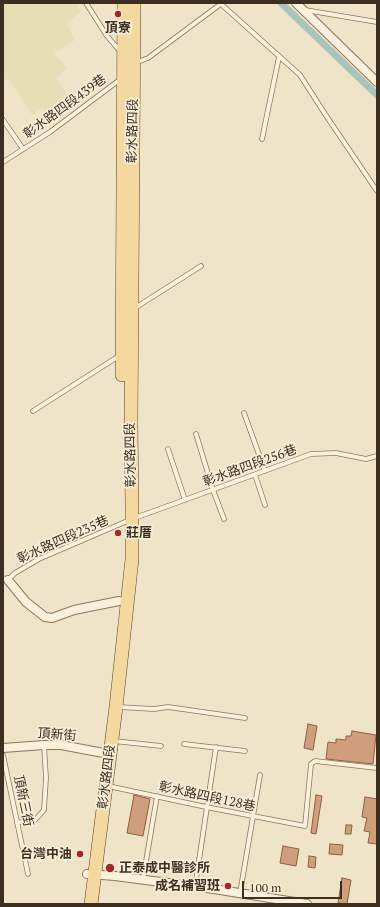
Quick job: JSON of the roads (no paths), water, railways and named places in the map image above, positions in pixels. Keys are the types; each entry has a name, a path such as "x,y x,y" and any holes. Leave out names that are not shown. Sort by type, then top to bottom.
{"main road":[{"name":"彰水路四段","path":"91,904 91,874 105,754 128,521 130,422 126,336 123,77 124,3"},
{"name":"彰水路四段","path":"83,904 91,874 105,786 105,754 111,740 116,707 132,559 128,521 122,354 131,310 134,3"}],"street":[{"path":"296,3 377,82"},
{"path":"6,579 26,602 46,617 52,618 74,610 119,601"},
{"name":"頂新街","path":"3,748 61,745 105,754"},
{"path":"91,874 240,893 308,904"}],"lane":[{"path":"86,3 107,36 134,64 148,58 221,4 300,75 377,191"},
{"path":"302,10 377,22"},
{"path":"262,139 279,57"},
{"name":"彰水路四段439巷","path":"3,162 50,132 123,77 134,64"},
{"path":"3,120 23,149"},
{"path":"131,310 201,266"},
{"path":"33,411 122,354"},
{"path":"244,413 265,471"},
{"path":"196,434 213,490 224,519"},
{"path":"168,449 185,500"},
{"name":"彰水路四段256巷","path":"128,521 311,454 336,453 366,459 377,456"},
{"path":"255,475 265,505"},
{"name":"彰水路四段235巷","path":"6,579 38,559 128,521"},
{"path":"116,707 154,709 168,707 246,718"},
{"path":"111,740 161,746"},
{"path":"184,744 245,751"},
{"path":"18,823 36,819 44,810 46,778 44,745"},
{"path":"195,887 216,747"},
{"name":"頂新三街","path":"3,755 28,874"},
{"name":"彰水路四段128巷","path":"105,786 305,826 311,764 315,761 377,768"},
{"path":"240,893 254,817 260,774"},
{"path":"143,880 158,796"}],"waterway":[{"path":"281,3 377,95"}],"place":[{"name":"頂寮","path":"118,14"},
{"name":"莊厝","path":"118,533"},
{"name":"台灣中油","path":"80,854"},
{"name":"正泰成中醫診所","path":"110,868"},
{"name":"成名補習班","path":"228,886"}]}
